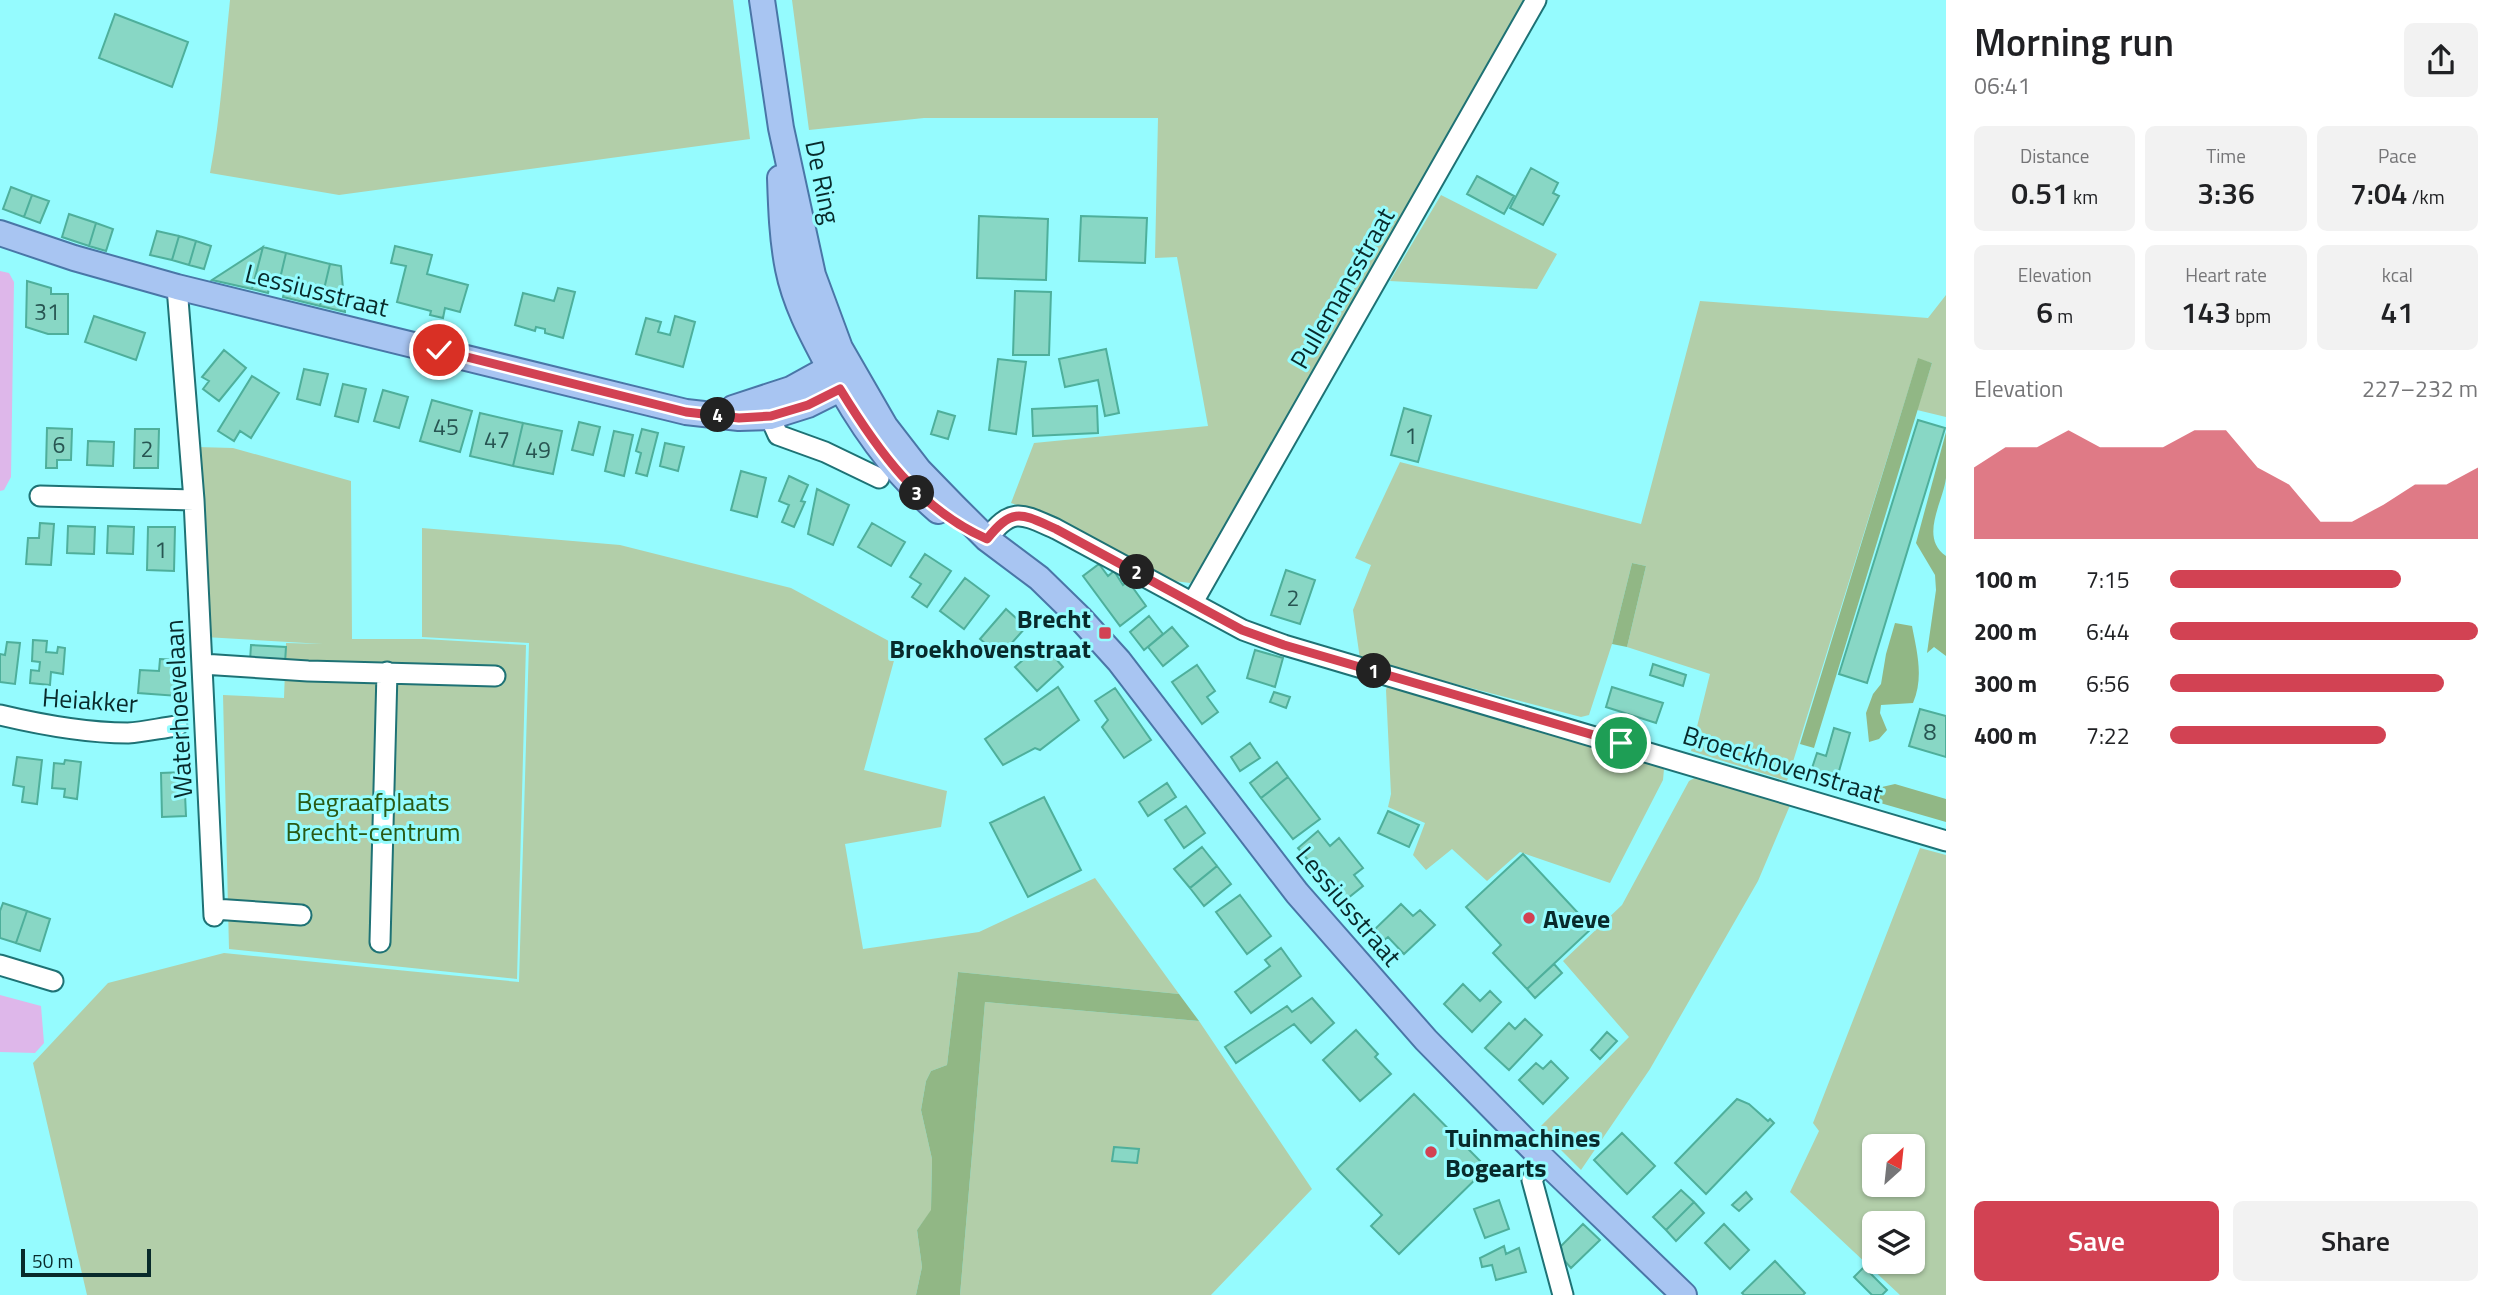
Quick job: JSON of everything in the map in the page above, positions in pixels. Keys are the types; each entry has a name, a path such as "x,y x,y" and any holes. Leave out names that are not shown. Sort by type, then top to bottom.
{"main road":[{"name":"De Ring","path":"762,0 781,128 809,261 833,333 840,376"},
{"name":"De Ring","path":"781,128 780,200 783,237 795,295 805,324 840,376"},
{"name":"Lessiusstraat","path":"0,233 74,258 177,287 686,412 739,418 771,416 808,405 840,376"},
{"name":"Lessiusstraat","path":"704,414 744,406 791,389 840,376"},
{"name":"Lessiusstraat","path":"840,376 886,459 914,490 946,518 987,539 1039,578 1096,635 1119,661 1297,893 1380,991 1544,1160 1685,1295"}],"street":[{"name":"Pullemansstraat","path":"1193,602 1536,0"},
{"name":"Waterhoevelaan","path":"177,287 194,500 214,913 301,915"},
{"path":"771,416 778,435 825,452 879,478"},
{"path":"40,496 194,500"},
{"name":"Broeckhovenstraat","path":"987,539 999,523 1009,517 1018,514 1026,516 1056,529 1242,630 1284,645 1946,841"},
{"path":"202,664 308,671 495,676"},
{"path":"380,942 387,672"},
{"name":"Heiakker","path":"0,715 92,731 131,733 177,726"},
{"path":"0,965 53,981"},
{"path":"1544,1160 1532,1180 1563,1295"}],"green space":[{"path":"230,0 733,0 750,139 339,195 210,173 220,108"},
{"path":"792,0 1528,0 1204,571 1190,583 1174,581 1052,518 1011,503 1034,443 1208,426 1177,257 1155,258 1158,118 924,118 809,130"},
{"path":"1441,195 1557,254 1537,289 1390,281"},
{"path":"1946,295 1946,417 1917,410 1932,363 1918,359 1787,781 1691,751 1710,674 1627,647 1646,566 1632,563 1612,644 1589,715 1581,717 1360,659 1353,610 1371,565 1355,558 1400,462 1641,524 1700,301 1928,318"},
{"path":"1918,358 1932,363 1814,748 1800,744"},
{"path":"1946,432 1946,478 1933,530 1938,548 1946,556 1946,656 1934,647 1927,653 1936,590 1935,575 1916,543"},
{"name":"Begraafplaats Brecht-centrum","path":"197,447 233,448 351,481 352,639 424,639 526,645 517,979 229,949 223,695 284,698 286,643 323,644 205,637"},
{"path":"422,528 620,545 791,588 898,646 864,770 947,791 941,827 845,844 863,949 979,932 1095,878 1179,994 958,972 947,1065 931,1071 926,1081 921,1110 932,1159 931,1211 917,1230 922,1267 916,1295 87,1295 33,1063 108,983 224,953 519,982 529,643 422,637"},
{"path":"1632,563 1646,566 1627,647 1612,644"},
{"path":"1895,623 1912,626 1918,684 1913,703 1881,705 1880,713 1887,730 1879,739 1869,742 1866,713 1873,694 1881,684"},
{"path":"1389,681 1661,763 1664,769 1663,780 1610,883 1520,852 1487,881 1452,849 1426,870 1413,855 1425,823 1388,807 1391,794 1386,690"},
{"path":"1700,775 1791,803 1758,881 1650,1069 1581,1170 1539,1128 1629,1037 1563,961 1622,905 1689,781"},
{"path":"1895,784 1946,799 1946,822 1863,798 1873,789"},
{"path":"1920,848 1946,855 1946,1295 1900,1295 1878,1274 1925,1274 1925,1211 1862,1211 1862,1259 1790,1192 1819,1131 1813,1123"},
{"path":"958,972 1179,994 1199,1021 985,1002 960,1295 916,1295 922,1267 917,1230 931,1210 932,1159 921,1110 926,1081 931,1071 947,1065"},
{"path":"985,1002 1199,1021 1312,1189 1211,1295 960,1295"}],"shaded area":[{"path":"0,271 9,273 14,282 11,477 4,490 0,491"},
{"path":"0,995 41,1006 44,1043 35,1053 0,1052"}],"building":[{"path":"115,14 188,42 172,87 99,58"},
{"path":"1531,168 1558,183 1553,193 1559,196 1543,225 1510,208"},
{"path":"1477,176 1514,196 1504,214 1467,194"},
{"path":"11,187 32,195 24,217 3,209"},
{"path":"32,195 49,201 40,223 24,217"},
{"path":"69,214 96,223 89,246 62,237"},
{"path":"979,216 1048,219 1046,280 977,278"},
{"path":"1081,216 1147,218 1145,263 1079,261"},
{"path":"96,223 113,229 106,251 89,246"},
{"path":"157,231 179,236 172,260 150,255"},
{"path":"179,236 196,241 189,265 172,260"},
{"path":"196,241 211,246 204,269 189,265"},
{"path":"395,246 432,255 427,274 468,285 460,312 445,308 443,318 430,315 431,311 397,302 406,266 391,263"},
{"path":"263,247 252,289 212,280"},
{"path":"263,247 286,253 279,283 271,281 268,293 252,289"},
{"path":"286,253 330,264 320,306 283,297 286,284 279,283"},
{"path":"330,264 341,266 345,312 320,306"},
{"path":"27,281 51,288 51,294 68,294 68,334 48,334 26,327"},
{"path":"558,288 575,292 563,338 545,333 545,329 536,327 535,331 515,325 523,293 554,301"},
{"path":"1015,291 1051,292 1049,355 1013,355"},
{"path":"94,316 145,333 136,360 85,342"},
{"path":"675,316 695,322 683,367 636,354 646,318 661,322 658,332 670,335"},
{"path":"1106,349 1119,413 1105,416 1098,380 1065,387 1059,359"},
{"path":"224,350 246,368 219,401 203,389 209,381 202,377"},
{"path":"998,359 1026,362 1016,434 989,430"},
{"path":"304,369 328,374 320,405 297,399"},
{"path":"252,376 279,393 251,438 240,431 234,441 218,431"},
{"path":"343,384 366,389 358,422 335,416"},
{"path":"383,390 408,397 399,428 374,421"},
{"path":"432,400 472,411 460,452 420,441"},
{"path":"1097,406 1098,433 1033,436 1032,409"},
{"path":"1404,408 1431,416 1418,462 1391,455"},
{"path":"938,411 955,416 948,439 931,434"},
{"path":"480,413 523,423 513,466 470,456"},
{"path":"1918,420 1945,428 1867,683 1839,674"},
{"path":"579,422 600,427 593,455 572,450"},
{"path":"523,423 562,431 553,474 513,466"},
{"path":"47,428 72,429 71,460 57,460 57,468 46,468"},
{"path":"135,429 159,429 158,468 134,468"},
{"path":"642,429 658,433 647,476 636,473 641,453 636,451"},
{"path":"614,431 633,435 624,476 605,471"},
{"path":"88,441 114,442 113,466 87,465"},
{"path":"665,443 684,447 678,471 660,466"},
{"path":"741,471 766,478 757,517 731,510"},
{"path":"789,476 808,485 801,501 805,502 794,527 782,522 789,505 779,501"},
{"path":"817,489 849,505 833,545 808,534"},
{"path":"40,523 54,524 51,565 26,564 28,538 39,538"},
{"path":"872,523 905,542 891,566 858,547"},
{"path":"68,526 95,527 94,554 67,553"},
{"path":"108,526 134,527 133,554 107,553"},
{"path":"148,527 175,527 174,571 147,570"},
{"path":"925,554 951,571 927,607 912,597 921,584 910,577"},
{"path":"1099,564 1108,576 1114,571 1123,585 1128,581 1146,606 1120,626 1083,576"},
{"path":"1286,570 1315,580 1300,624 1271,615"},
{"path":"965,578 989,596 964,629 940,611"},
{"path":"1006,609 1026,627 1000,656 980,639"},
{"path":"1149,616 1163,634 1144,650 1130,632"},
{"path":"1172,627 1188,646 1163,666 1148,647"},
{"path":"33,640 47,641 46,652 57,653 58,647 65,648 63,674 51,672 50,685 30,683 31,670 39,671 40,662 32,661"},
{"path":"7,642 20,643 15,684 0,682 0,654 5,655"},
{"path":"1042,643 1063,667 1037,691 1015,667"},
{"path":"251,645 286,647 285,663 250,661"},
{"path":"1255,650 1283,658 1275,687 1247,678"},
{"path":"160,659 177,660 177,674 180,674 178,696 138,693 140,670 159,671"},
{"path":"1653,664 1686,675 1683,686 1650,675"},
{"path":"1197,665 1215,691 1207,697 1218,712 1202,724 1172,682"},
{"path":"1058,687 1079,720 1040,750 1035,748 1003,765 985,739"},
{"path":"1612,687 1663,703 1656,723 1606,707"},
{"path":"1115,688 1151,740 1124,758 1102,727 1108,720 1095,701"},
{"path":"1274,692 1290,697 1286,708 1270,702"},
{"path":"1920,709 1946,716 1946,757 1909,746"},
{"path":"1834,728 1850,733 1837,778 1811,771 1817,753 1826,756"},
{"path":"1250,743 1260,758 1240,771 1231,757"},
{"path":"17,757 42,760 37,804 22,802 24,787 13,785"},
{"path":"65,760 81,762 77,799 64,797 65,789 52,788 54,763 64,764"},
{"path":"1277,762 1288,777 1261,798 1250,783"},
{"path":"184,772 186,816 162,817 161,773"},
{"path":"1288,777 1320,819 1293,839 1261,798"},
{"path":"1167,783 1176,797 1148,816 1139,802"},
{"path":"1044,797 1081,870 1028,897 990,823"},
{"path":"1186,806 1205,833 1184,848 1165,820"},
{"path":"1388,811 1419,825 1409,847 1378,833"},
{"path":"1318,831 1330,846 1339,838 1363,868 1354,875 1363,886 1343,902 1298,848"},
{"path":"1202,847 1217,866 1190,888 1174,869"},
{"name":"Aveve","path":"1523,854 1592,928 1527,989 1493,953 1501,945 1466,907"},
{"path":"1217,866 1231,884 1204,906 1190,888"},
{"path":"1240,895 1271,936 1247,954 1216,912"},
{"path":"3,903 27,911 16,943 0,938 0,911"},
{"path":"1401,904 1413,916 1420,910 1435,925 1404,954 1388,937 1384,940 1375,929"},
{"path":"27,911 50,919 40,951 16,943"},
{"path":"1281,948 1301,976 1251,1013 1235,992 1270,966 1265,960"},
{"path":"1554,964 1562,973 1535,998 1527,989"},
{"path":"1463,984 1480,1001 1490,991 1501,1002 1472,1032 1444,1004"},
{"path":"1312,998 1334,1023 1311,1043 1294,1024 1236,1063 1225,1047 1287,1006 1292,1012"},
{"path":"1525,1019 1542,1035 1509,1070 1485,1048 1509,1023 1515,1029"},
{"path":"1356,1030 1378,1054 1375,1057 1391,1074 1360,1101 1323,1060"},
{"path":"1607,1032 1617,1041 1600,1059 1591,1050"},
{"path":"1551,1061 1568,1078 1543,1104 1519,1080 1536,1063 1543,1069"},
{"path":"1414,1094 1487,1168 1399,1254 1371,1226 1382,1215 1337,1169"},
{"path":"1737,1099 1749,1104 1774,1123 1706,1194 1675,1163"},
{"path":"1622,1133 1655,1166 1627,1194 1594,1160"},
{"path":"1114,1147 1139,1149 1137,1163 1112,1161"},
{"path":"1681,1190 1694,1202 1666,1230 1653,1217"},
{"path":"1746,1192 1752,1199 1739,1211 1732,1205"},
{"path":"1499,1200 1509,1229 1485,1238 1474,1209"},
{"path":"1694,1202 1704,1213 1676,1241 1666,1230"},
{"path":"1583,1224 1600,1240 1571,1268 1563,1259 1561,1246"},
{"path":"1724,1224 1749,1250 1730,1269 1705,1243"},
{"path":"1504,1246 1506,1254 1519,1248 1526,1272 1496,1280 1492,1265 1482,1267 1480,1258"},
{"path":"1775,1261 1805,1293 1744,1295 1742,1293"},
{"path":"1862,1269 1862,1274 1871,1274 1887,1290 1882,1295 1872,1295 1854,1277"}],"place":[{"name":"Brecht Broekhovenstraat","path":"1105,633"},
{"name":"Aveve","path":"1529,918"},
{"name":"Tuinmachines Bogearts","path":"1431,1152"}],"route":[{"path":"439,350 686,412 739,418 771,416 808,405 840,389 886,459 914,490 946,518 987,539 999,523 1009,517 1018,514 1026,516 1056,529 1242,630 1284,645 1621,743"}]}
